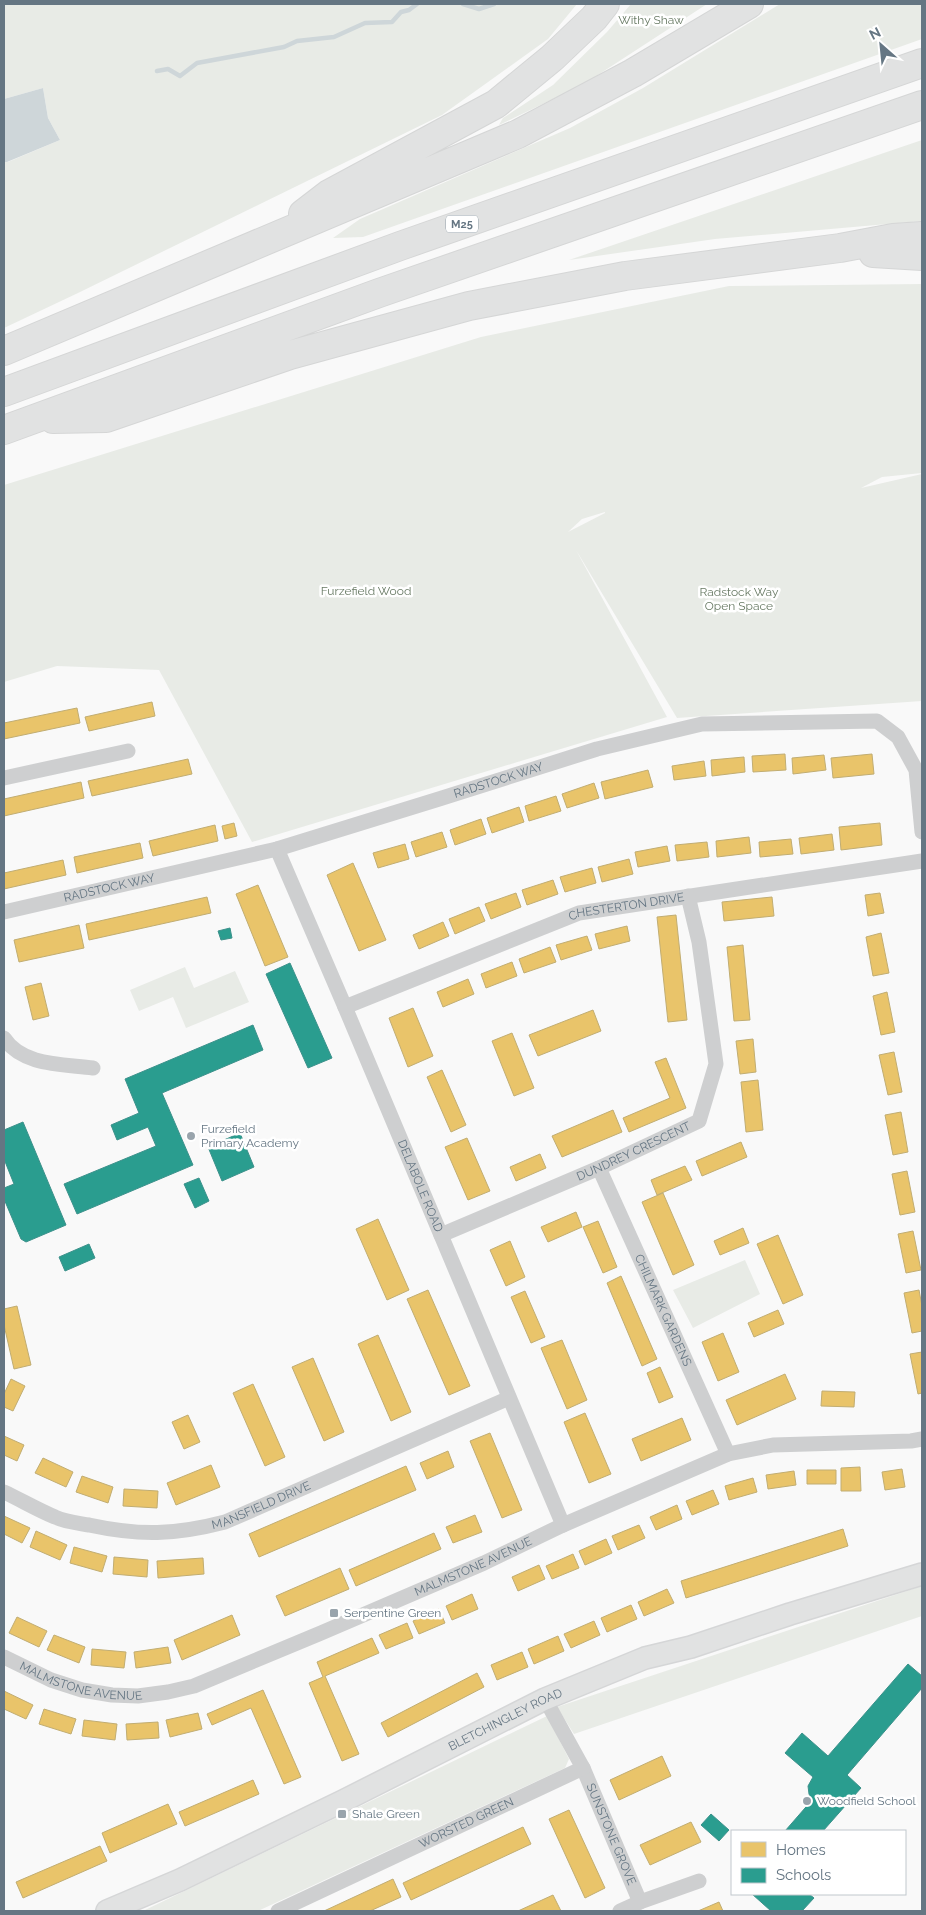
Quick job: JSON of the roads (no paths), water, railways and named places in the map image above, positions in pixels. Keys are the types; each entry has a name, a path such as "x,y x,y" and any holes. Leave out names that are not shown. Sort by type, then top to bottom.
{"highway":[{"path":"275,237 329,194 496,104 552,58 594,18 605,4"},
{"path":"4,351 518,134 634,73 749,4"},
{"name":"M25","path":"4,392 400,246 922,63"},
{"path":"4,430 379,293 922,104"},
{"path":"31,420 106,418 290,355 469,306 626,276 840,248 893,238 922,236"},
{"path":"840,248 893,256 922,256"}],"street":[{"name":"RADSTOCK WAY","path":"4,912 277,848 440,800 597,748 702,724 877,721 898,737 916,770 922,832"},
{"path":"4,778 128,750"},
{"name":"DELABOLE ROAD","path":"277,848 346,1007 563,1525"},
{"name":"CHESTERTON DRIVE","path":"346,1007 579,913 922,861"},
{"name":"DUNDREY CRESCENT","path":"441,1236 599,1168 699,1121 716,1064 699,942 688,896"},
{"path":"4,1038 18,1052 34,1060 93,1068"},
{"name":"CHILMARK GARDENS","path":"599,1168 728,1454"},
{"name":"MANSFIELD DRIVE","path":"4,1492 57,1518 118,1531 142,1533 196,1529 225,1522 509,1398"},
{"name":"MALMSTONE AVENUE","path":"4,1657 51,1680 82,1690 112,1695 138,1696 194,1686 484,1563 563,1525 728,1454 773,1445 912,1441 922,1439"},
{"name":"BLETCHINGLEY ROAD","path":"113,1910 343,1802 545,1699 645,1658 691,1647 790,1614 922,1574"},
{"path":"545,1699 583,1768"},
{"name":"SUNSTONE GROVE","path":"583,1768 640,1902"},
{"name":"WORSTED GREEN","path":"278,1911 583,1768"},
{"path":"620,1911 700,1881"}],"waterway":[{"path":"157,71 168,69 180,76 197,63 284,47 297,41 334,37 365,23 392,22 401,12 409,10 417,4"},
{"path":"463,4 479,9 494,4"}],"place":[{"name":"Furzefield Primary Academy","path":"191,1136"},
{"name":"Serpentine Green","path":"334,1613"},
{"name":"Woodfield School","path":"807,1801"},
{"name":"Shale Green","path":"342,1814"}],"park label":[{"name":"Withy Shaw","path":"651,20"},
{"name":"Furzefield Wood","path":"366,591"},
{"name":"Radstock Way Open Space","path":"739,599"}]}
